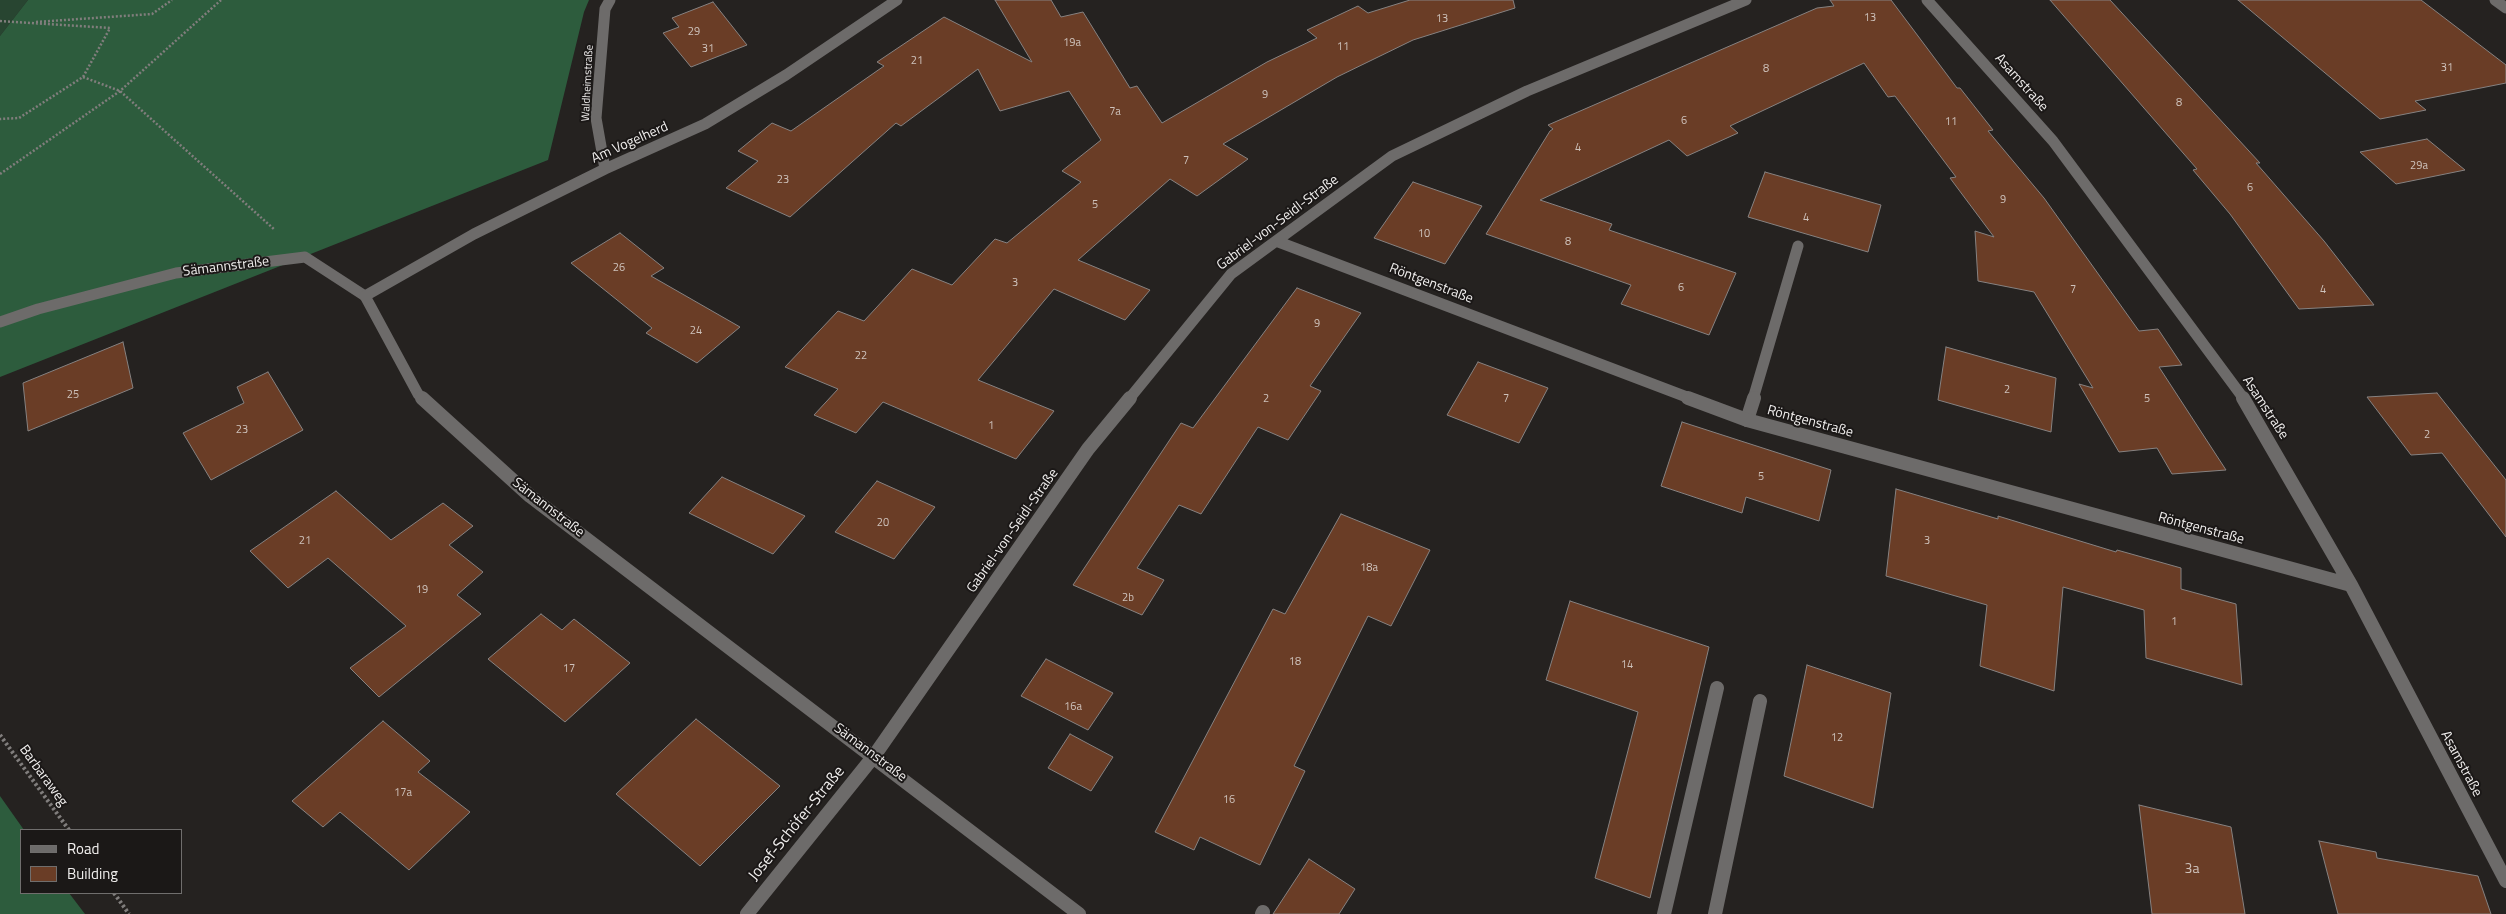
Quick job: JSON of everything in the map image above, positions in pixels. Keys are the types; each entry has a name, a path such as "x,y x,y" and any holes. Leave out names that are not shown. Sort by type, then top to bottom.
{"street":[{"name":"Waldheimstraße","path":"605,169 596,118 606,9 610,0"},
{"name":"Am Vogelherd","path":"365,296 474,234 605,169 705,124 786,75 897,0"},
{"name":"Gabriel-von-Seidl-Straße","path":"874,756 1088,449 1231,274 1392,156 1527,91 1746,0"},
{"name":"Asamstraße","path":"1927,0 2053,141 2252,410 2351,585 2506,881"},
{"path":"2495,0 2506,8"},
{"name":"Röntgenstraße","path":"1276,241 1748,420 2351,585"},
{"path":"1748,420 1798,246"},
{"name":"Sämannstraße","path":"0,322 38,309 176,273 305,257 365,296 418,394 530,496 874,756 1079,914"},
{"path":"1664,914 1718,688"},
{"path":"1715,914 1760,701"},
{"name":"Josef-Schöfer-Straße","path":"747,914 874,756"}],"path":[{"path":"23,23 152,14 172,0"},
{"path":"0,174 120,91 221,0"},
{"path":"0,21 110,28 82,77 19,118 0,119"},
{"path":"82,77 120,91 305,257"},
{"name":"Barbaraweg","path":"0,735 68,829"},
{"path":"115,894 129,914"}],"green space":[{"path":"0,0 28,0 0,36"},
{"path":"28,0 589,0 584,12 548,160 0,377 0,36"},
{"path":"0,796 23,829 20,829 20,894 70,894 85,914 0,914"}],"building":[{"path":"995,0 1051,0 1061,17 1083,12 1130,88 1137,86 1162,123 1267,62 1317,38 1307,30 1358,6 1368,13 1410,0 1513,0 1515,8 1413,40 1337,77 1223,144 1248,159 1197,196 1170,179 1078,260 1150,290 1125,320 1054,289 978,380 1054,411 1016,459 883,402 856,433 814,415 838,389 785,367 838,311 864,321 912,269 952,285 995,239 1007,243 1081,182 1062,171 1101,140 1069,91 1000,111 978,69 901,126 896,123 790,217 726,188 758,161 738,151 772,123 791,131 884,66 877,62 944,17 1032,62"},
{"path":"1830,0 1891,0 1957,88 1960,88 1993,130 1988,131 2044,198 2139,331 2158,329 2182,365 2159,367 2226,470 2172,474 2157,448 2119,452 2079,384 2093,388 2034,292 1978,281 1975,231 1994,237 1950,178 1956,177 1895,96 1888,97 1864,63 1730,126 1738,133 1687,156 1669,140 1540,200 1612,224 1609,230 1736,273 1709,335 1621,304 1631,285 1486,234 1553,129 1548,125 1817,8 1834,6"},
{"path":"2050,0 2110,0 2260,163 2256,163 2324,241 2374,305 2299,309 2230,214 2193,170 2197,169"},
{"path":"2238,0 2421,0 2506,65 2506,83 2415,101 2426,110 2380,119"},
{"path":"713,2 747,45 691,67 663,33 679,27 672,18"},
{"path":"2427,139 2465,170 2396,184 2360,152"},
{"path":"1765,172 1881,205 1868,252 1748,217"},
{"path":"1413,182 1482,206 1445,264 1374,238"},
{"path":"620,233 664,268 651,276 740,327 697,363 646,333 652,328 571,263"},
{"path":"1297,288 1361,313 1310,386 1321,391 1288,440 1258,427 1201,514 1179,505 1137,568 1164,580 1142,615 1073,585 1181,423 1193,428"},
{"path":"123,342 133,388 28,431 23,383"},
{"path":"1946,347 2056,378 2051,432 1938,400"},
{"path":"1478,362 1548,388 1519,443 1447,415"},
{"path":"268,372 303,430 211,480 183,433 244,403 237,387"},
{"path":"2437,393 2506,480 2506,537 2442,453 2411,455 2367,397"},
{"path":"1682,422 1831,470 1819,521 1746,497 1742,513 1661,486"},
{"path":"722,477 805,516 773,554 689,513"},
{"path":"877,481 935,507 894,559 835,532"},
{"path":"1896,489 1998,519 1998,516 2116,552 2117,550 2181,568 2181,589 2236,604 2242,685 2146,658 2144,610 2063,587 2054,691 1980,666 1987,605 1886,576"},
{"path":"336,491 391,540 443,503 473,526 449,545 483,572 457,595 481,614 379,697 350,668 406,626 328,558 288,588 250,551"},
{"path":"1341,514 1430,550 1391,626 1368,616 1294,766 1305,771 1260,865 1200,837 1194,850 1155,832 1273,609 1285,614"},
{"path":"1570,601 1709,647 1650,898 1595,878 1638,712 1546,680"},
{"path":"541,614 562,630 574,619 630,663 565,722 488,659"},
{"path":"1046,659 1113,693 1088,730 1021,696"},
{"path":"1807,665 1891,693 1873,808 1784,776"},
{"path":"696,719 780,786 700,866 616,794"},
{"path":"383,721 430,761 418,772 470,812 409,870 340,812 323,827 292,801"},
{"path":"1070,734 1113,757 1091,791 1048,768"},
{"path":"2139,805 2231,827 2245,914 2152,914"},
{"path":"2319,841 2376,852 2377,858 2478,876 2491,914 2338,914"},
{"path":"1309,859 1355,889 1339,914 1273,914"}]}
